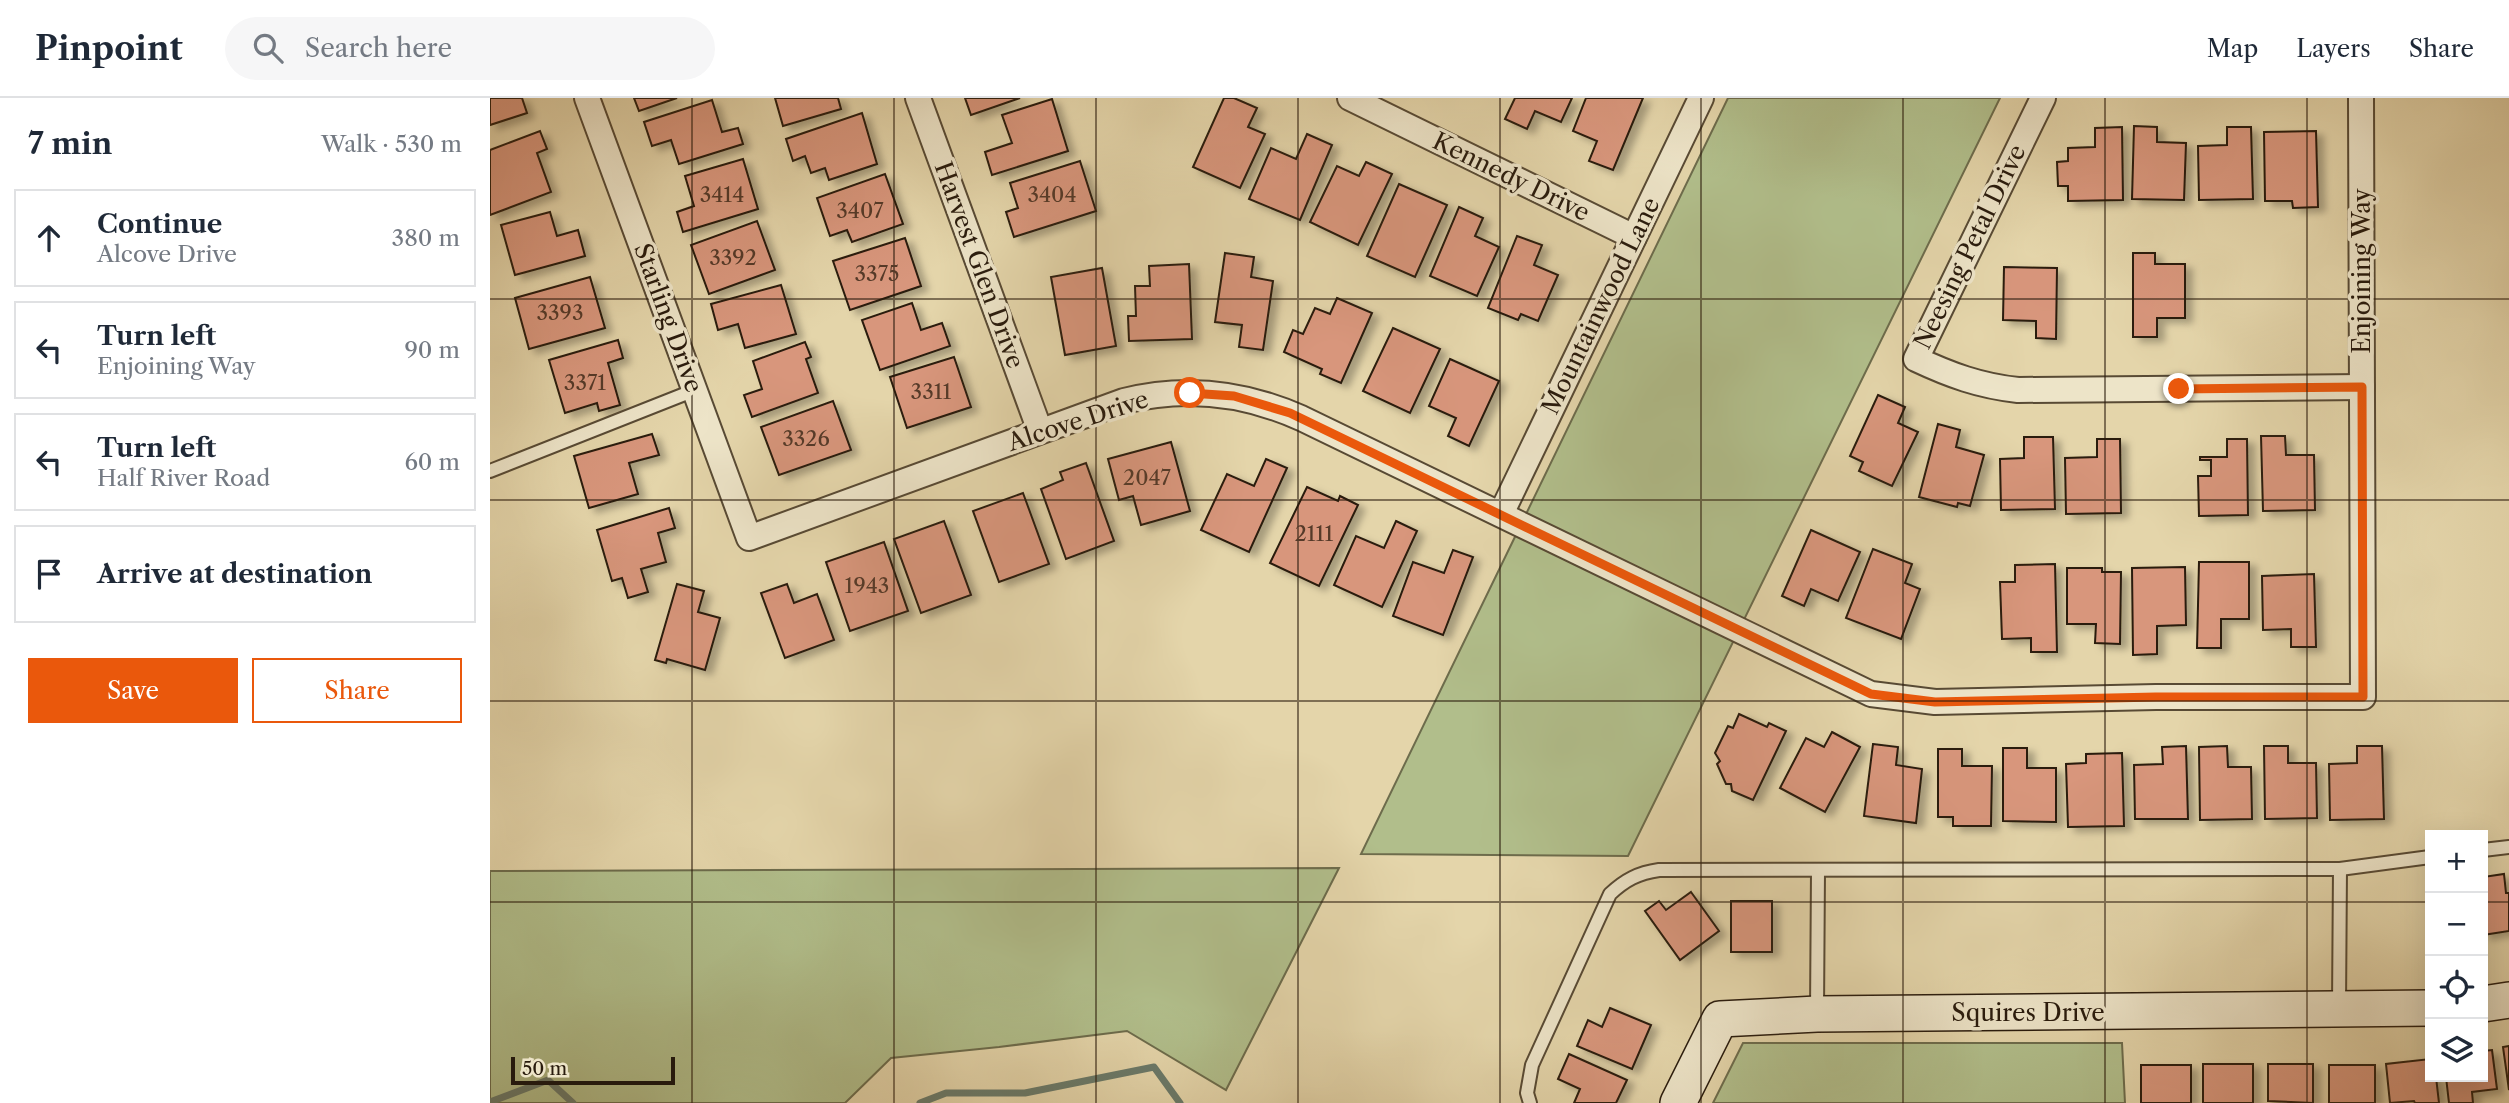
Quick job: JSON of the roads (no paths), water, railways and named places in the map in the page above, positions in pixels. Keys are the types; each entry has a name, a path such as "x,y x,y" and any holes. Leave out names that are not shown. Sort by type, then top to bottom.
{"street":[{"name":"Starling Drive","path":"587,98 749,538"},
{"name":"Harvest Glen Drive","path":"918,98 1040,431"},
{"name":"Kennedy Drive","path":"1350,98 1634,237"},
{"name":"Mountainwood Lane","path":"1501,514 1701,98"},
{"name":"Neesing Petal Drive","path":"2043,98 1916,359 1955,378 1990,387 2018,390 2362,387"},
{"name":"Enjoining Way","path":"2361,98 2363,697"},
{"name":"Alcove Drive","path":"749,538 1111,405 1142,397 1181,393 1234,396 1290,413 1871,694 1935,702 2156,697 2363,697"},
{"path":"2488,1003 2509,1000"},
{"name":"Squires Drive","path":"1678,1103 1720,1019 1817,1014 2425,1008"}],"lane":[{"path":"490,471 695,390"},
{"path":"2488,849 2509,847"},
{"path":"1530,1103 1527,1093 1532,1065 1610,894 1641,872 2340,869 2425,858"},
{"path":"2339,1011 2340,869"},
{"path":"1817,1014 1818,871"}],"waterway":[{"path":"920,1103 946,1093 1025,1093 1154,1067 1180,1103"},
{"path":"490,1102 548,1080 573,1103"}]}
